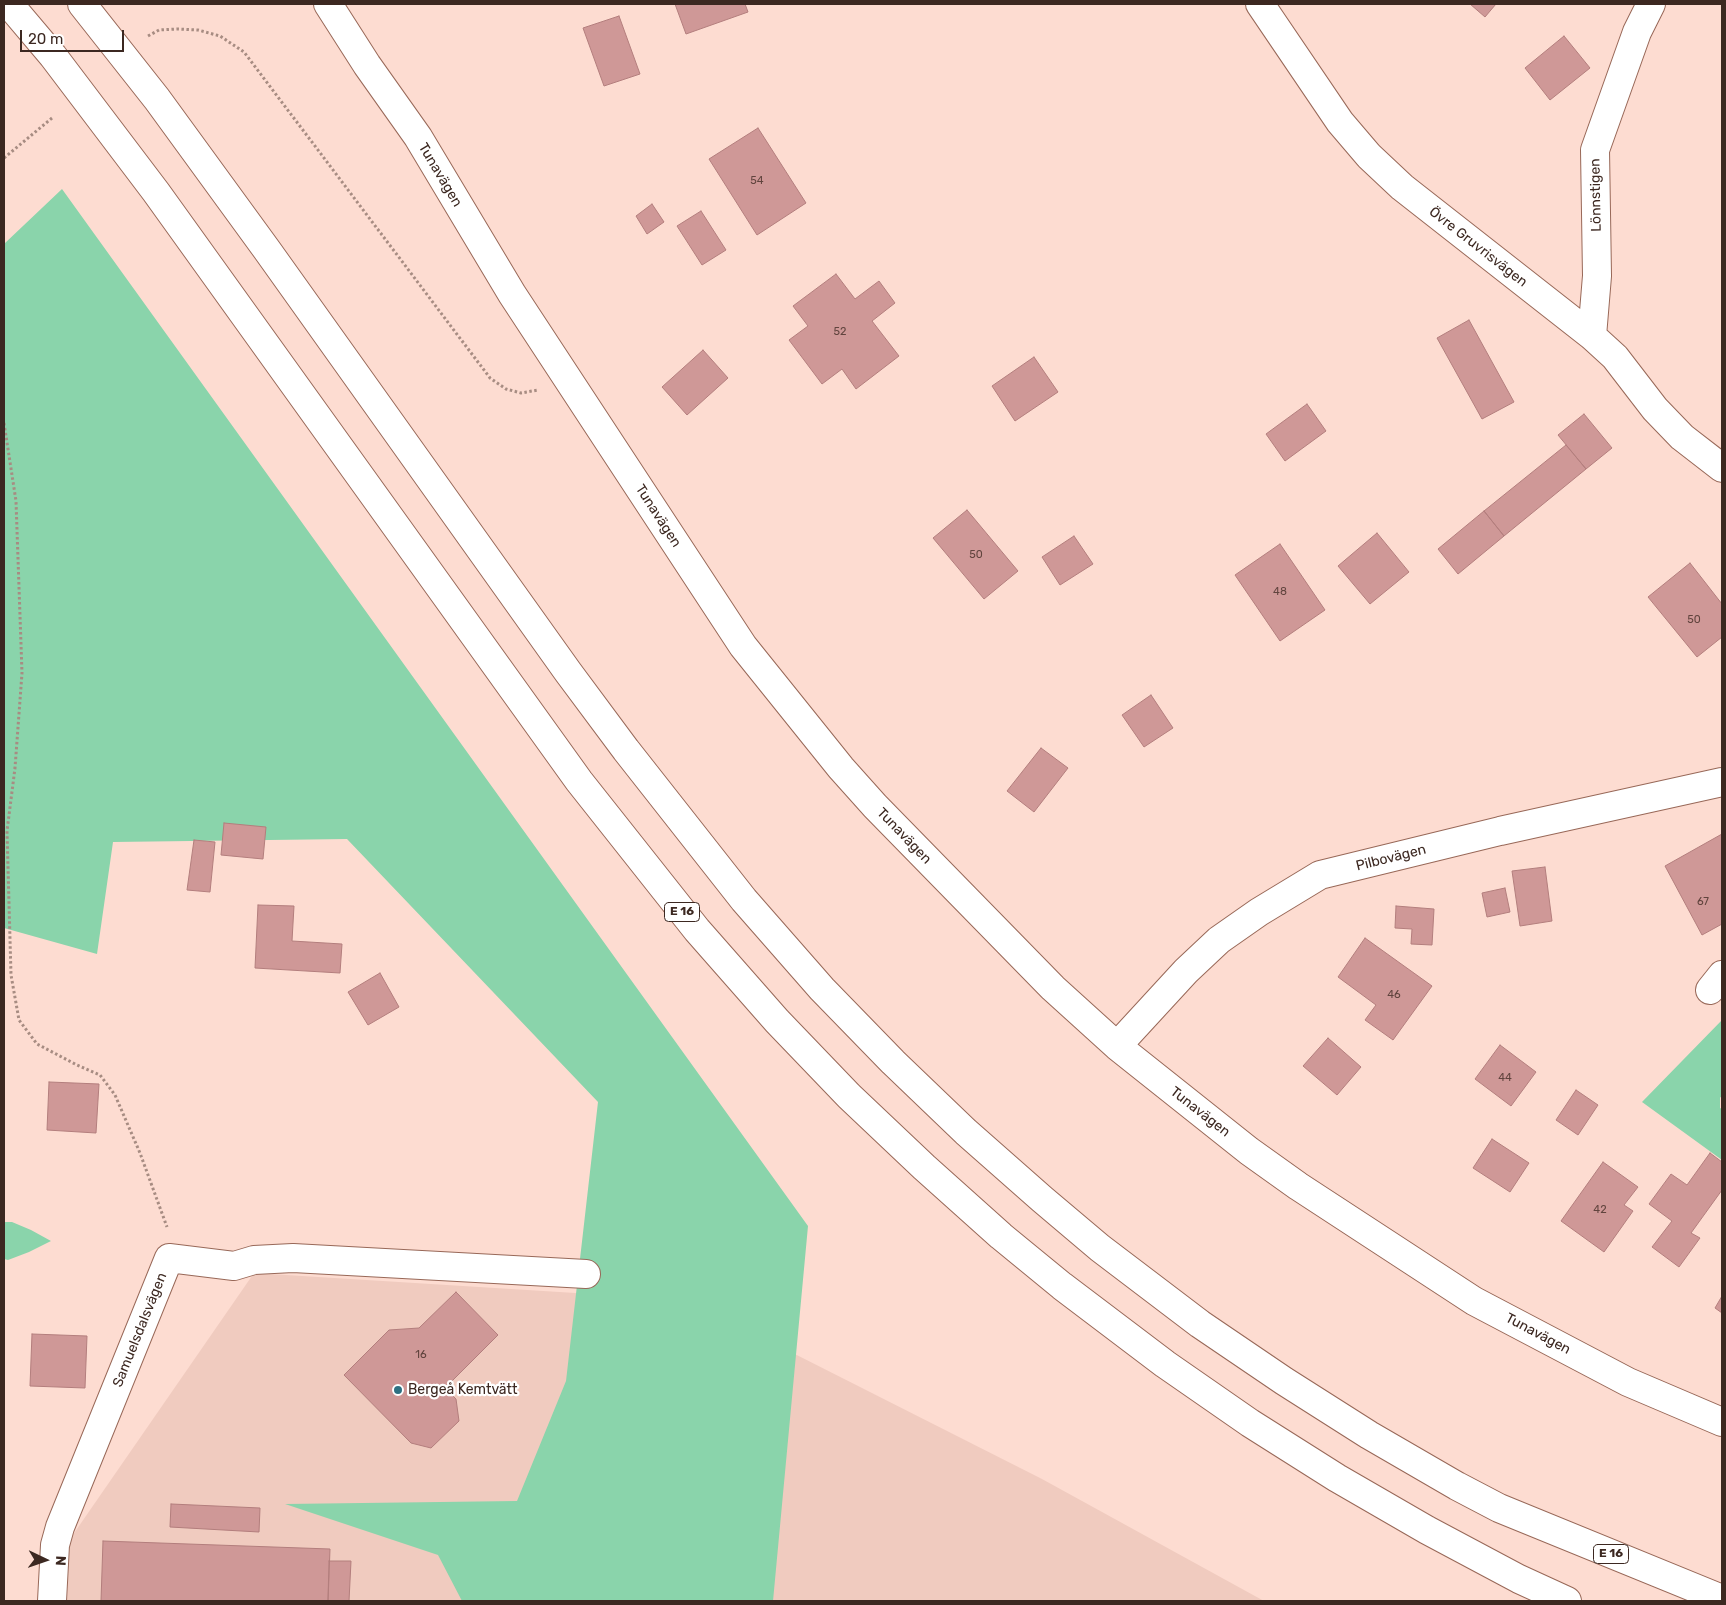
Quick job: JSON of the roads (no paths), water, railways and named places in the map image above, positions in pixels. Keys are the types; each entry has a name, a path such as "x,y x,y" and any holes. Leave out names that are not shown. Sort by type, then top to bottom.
{"main road":[{"name":"E 16","path":"9,4 53,56 156,192 585,789 696,930 777,1021 849,1096 1001,1236 1062,1286 1165,1364 1250,1423 1337,1478 1427,1530 1519,1579 1567,1601"},
{"name":"E 16","path":"82,4 157,99 562,664 649,781 744,900 822,989 892,1062 966,1132 1100,1248 1200,1324 1284,1381 1369,1435 1499,1508 1722,1599"},
{"name":"Tunavägen","path":"328,4 367,65 418,137 512,294 743,646 841,768 875,806 1053,988 1117,1046 1249,1151 1298,1186 1474,1301 1628,1382 1722,1422"},
{"name":"Övre Gruvrisvägen","path":"1260,4 1340,122 1369,156 1402,188 1592,336 1615,357 1655,409 1676,430 1722,468"},
{"name":"Lönnstigen","path":"1592,336 1597,276 1596,150 1637,32 1651,4"},
{"name":"Pilbovägen","path":"1117,1046 1186,971 1219,940 1259,912 1320,875 1500,831 1722,782"},
{"name":"Samuelsdalsvägen","path":"52,1601 55,1544 60,1528 169,1258 234,1266 254,1260 293,1258 586,1274"}],"place":[{"name":"Bergeå Kemtvätt","path":"398,1390"}]}
